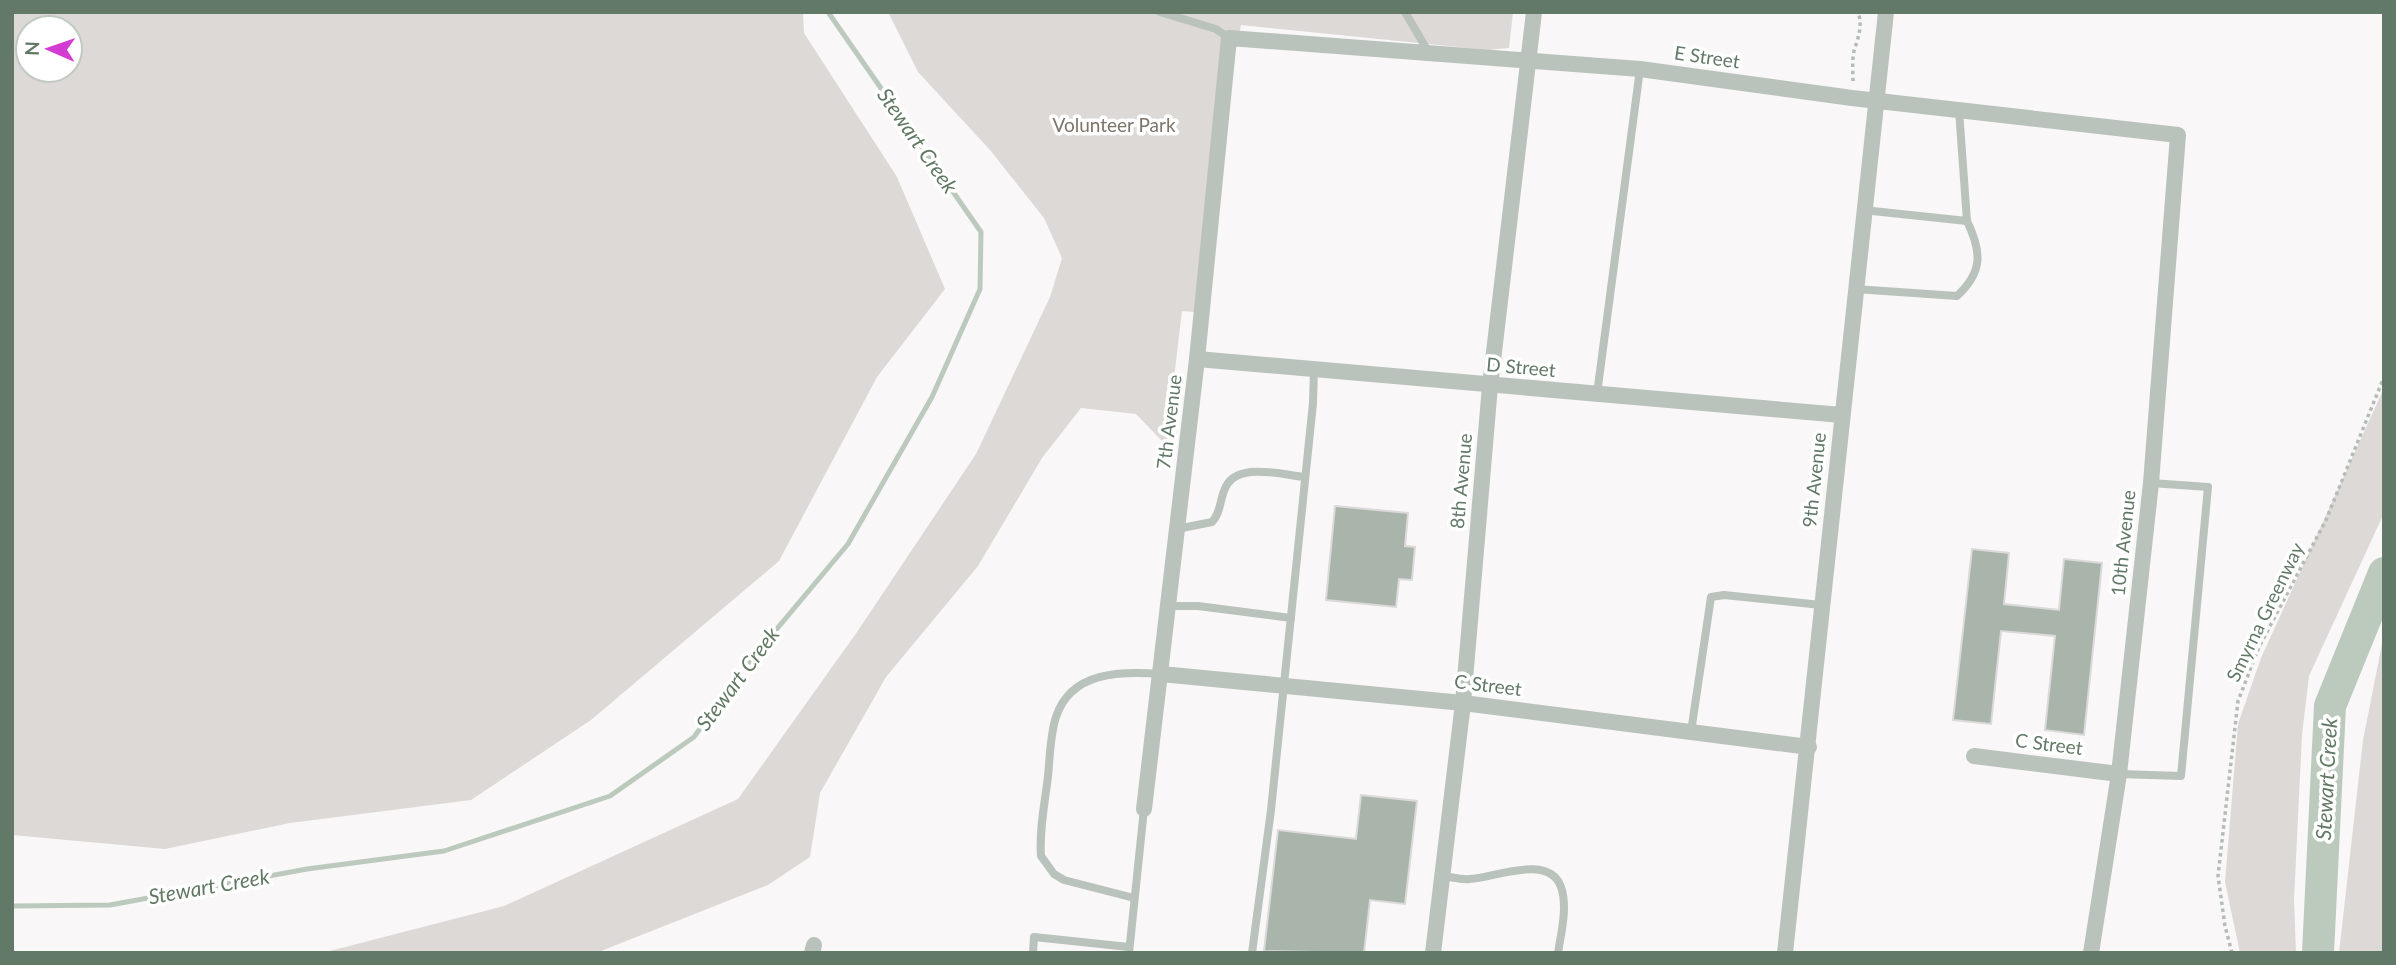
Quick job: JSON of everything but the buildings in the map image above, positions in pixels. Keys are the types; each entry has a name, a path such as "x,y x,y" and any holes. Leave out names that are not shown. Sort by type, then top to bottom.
{"street":[{"name":"8th Avenue","path":"1433,953 1464,703 1490,386 1534,12"},
{"name":"9th Avenue","path":"1785,953 1886,12"},
{"name":"E Street","path":"1229,38 1640,69 2178,135"},
{"name":"7th Avenue","path":"1144,809 1197,359 1229,38"},
{"name":"10th Avenue","path":"2091,953 2119,774 2151,483 2178,135"},
{"name":"D Street","path":"1197,359 1842,415"},
{"name":"C Street","path":"1161,674 1464,703 1809,747"},
{"name":"C Street","path":"1974,756 2119,774"}],"lane":[{"path":"1160,12 1216,29 1229,38"},
{"path":"1405,12 1429,52"},
{"path":"1597,394 1640,69"},
{"path":"1855,289 1957,296 1976,275 1978,256 1967,221 1959,110"},
{"path":"1863,210 1967,221"},
{"path":"1252,953 1306,477 1314,370"},
{"path":"1177,529 1212,522 1226,484 1233,477 1250,471 1306,477"},
{"path":"2119,774 2180,776 2208,487 2151,483"},
{"path":"1691,732 1711,597 1724,595 1821,606"},
{"path":"1169,607 1186,604 1291,618"},
{"path":"1135,898 1064,880 1054,874 1041,856 1052,740 1057,715 1084,683 1116,672 1161,674"},
{"path":"1032,953 1034,937 1129,950 1144,809"},
{"path":"1443,876 1471,880 1509,870 1544,870 1554,876 1561,886 1563,900 1558,953"}],"path":[{"path":"1852,97 1854,51 1859,43 1861,19 1858,12"},
{"name":"Smyrna Greenway","path":"2232,953 2218,876 2238,701 2259,648 2326,520 2384,377"}],"green space":[{"path":"12,12 803,12 804,33 897,177 945,289 877,377 779,561 591,720 471,800 290,823 165,849 12,835"},
{"name":"Volunteer Park","path":"888,12 1513,12 1509,48 1487,50 1241,25 1232,68 1207,313 1182,311 1166,445 1136,414 1081,408 1042,458 978,566 886,677 820,793 810,857 768,885 596,953 322,953 504,906 738,799 857,632 976,454 1050,297 1062,258 1044,218 990,150 918,72"},
{"path":"2384,388 2384,513 2309,676 2302,735 2294,900 2296,953 2240,953 2225,882 2238,724 2261,658"},
{"path":"2384,634 2384,953 2339,953 2363,740"}],"waterway":[{"name":"Stewart Creek","path":"12,906 110,905 307,869 444,851 610,796 694,737 740,673 848,544 932,397 980,289 981,232 828,12"},
{"name":"Stewart Creek","path":"2318,953 2330,706 2384,573"}]}
